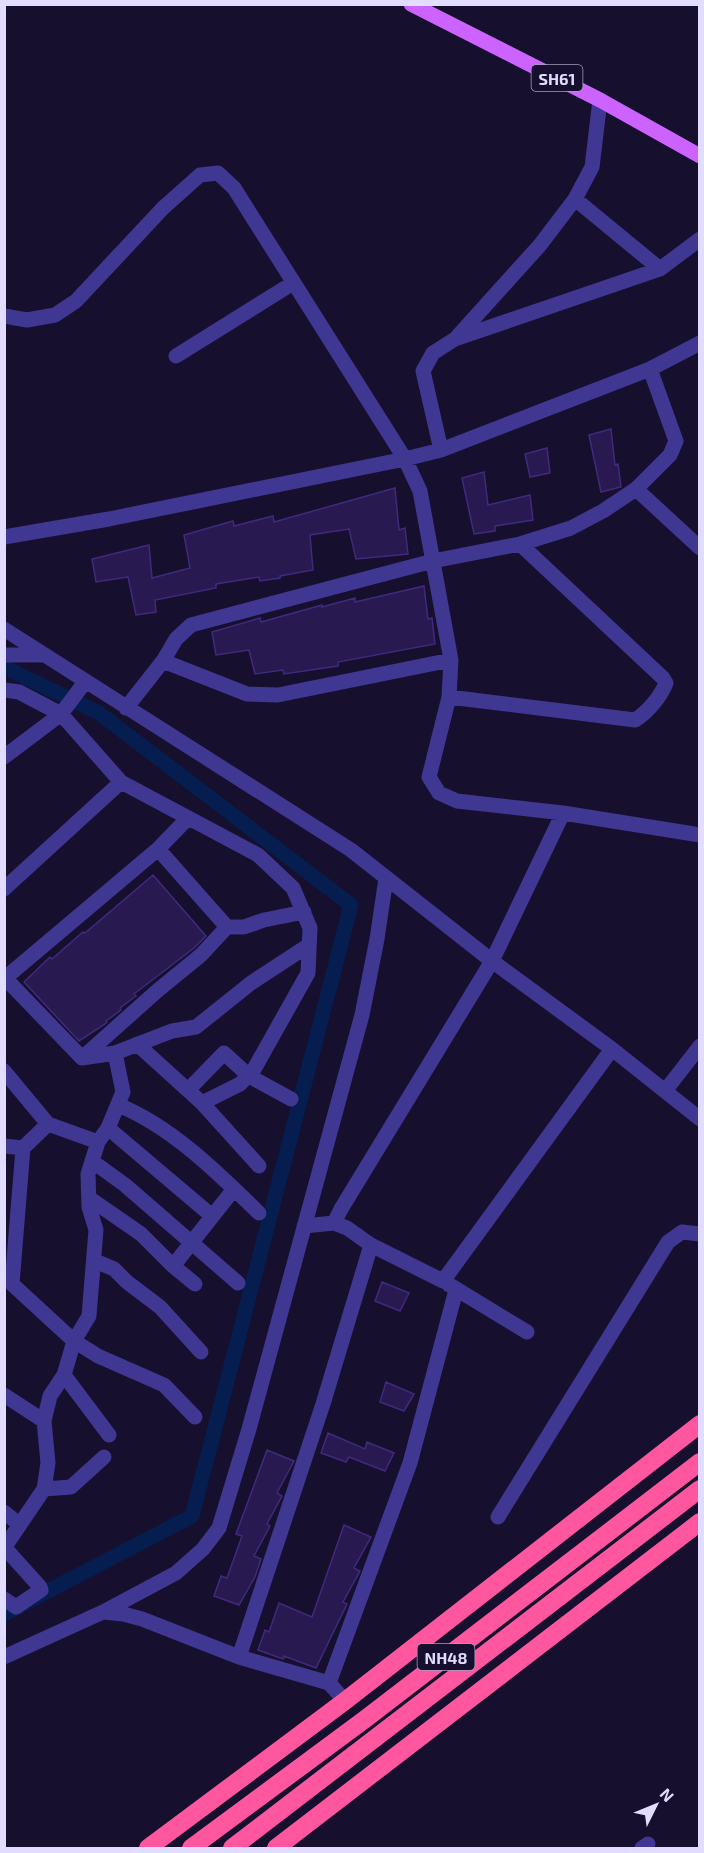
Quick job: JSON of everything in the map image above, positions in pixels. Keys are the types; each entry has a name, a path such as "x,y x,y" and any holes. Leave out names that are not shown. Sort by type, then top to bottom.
{"highway":[{"path":"148,1848 345,1701 699,1424"},
{"name":"NH48","path":"189,1848 374,1713 699,1462"},
{"name":"NH48","path":"232,1848 699,1489"},
{"path":"276,1848 699,1522"},
{"path":"189,1848 204,1806"}],"main road":[{"name":"SH61","path":"411,4 600,100 699,156"}],"street":[{"path":"455,339 540,245 575,199 592,167 600,100"},
{"path":"4,316 27,320 55,315 76,301 163,208 200,175 218,173 234,188 405,459 420,491 451,660 449,698 429,777 439,793 457,801 563,813 699,836"},
{"path":"575,199 660,269"},
{"path":"441,450 423,371 433,353 455,339 660,269 699,239"},
{"path":"176,356 293,283"},
{"path":"4,537 109,519 441,450 650,369 699,343"},
{"path":"126,708 163,661 176,639 191,625 433,561 520,544 571,528 603,511 636,489 670,455 676,441 650,369"},
{"path":"636,489 699,548"},
{"path":"449,698 635,720 642,716 663,691 666,683 663,678 520,544"},
{"path":"4,629 83,684 126,708 351,850 492,961 612,1049 699,1119"},
{"path":"4,655 43,655"},
{"path":"163,661 247,694 278,695 451,660"},
{"path":"4,757 64,711 83,684"},
{"path":"4,690 19,692 64,711 121,782 258,855 293,888 310,928 308,974 249,1076 240,1084 202,1102"},
{"path":"4,889 121,782"},
{"path":"334,1223 346,1199 492,961 563,813"},
{"path":"82,1058 5,978 158,849 188,818"},
{"path":"158,849 227,927"},
{"path":"4,1657 103,1612 176,1573 203,1549 219,1528 249,1429 362,1015 378,939 386,878"},
{"path":"82,1058 201,955 227,927 244,927 264,920 304,912"},
{"path":"82,1058 115,1053 172,1031 196,1027 251,983 309,945"},
{"path":"137,1044 202,1102 259,1166"},
{"path":"665,1091 699,1046"},
{"path":"329,1683 410,1463 449,1285 612,1049"},
{"path":"4,1599 16,1607 41,1590 5,1548 44,1489 48,1463 44,1421 50,1396 64,1375 74,1341 89,1316 96,1230 89,1208 88,1174 98,1142 108,1128 123,1092 115,1053"},
{"path":"188,1090 224,1053 249,1076 291,1099"},
{"path":"4,1071 48,1124 98,1142"},
{"path":"118,1105 134,1111 166,1131 259,1213"},
{"path":"48,1124 23,1148 8,1288 74,1341 98,1356 164,1385 195,1417"},
{"path":"108,1128 212,1216"},
{"path":"4,1146 23,1148"},
{"path":"92,1161 125,1185 238,1283"},
{"path":"173,1266 234,1189"},
{"path":"89,1198 141,1234 195,1284"},
{"path":"304,1226 334,1223 347,1228 371,1245 449,1285 527,1332"},
{"path":"498,1516 668,1242 682,1233 699,1234"},
{"path":"239,1657 323,1404 371,1245"},
{"path":"95,1260 114,1269 160,1307 201,1352"},
{"path":"64,1375 109,1435"},
{"path":"4,1395 44,1421"},
{"path":"44,1489 71,1487 104,1457"},
{"path":"4,1512 20,1525"},
{"path":"103,1612 142,1619 239,1657 329,1683 345,1701"}],"building":[{"path":"611,429 615,465 618,464 621,487 601,492 589,435"},
{"path":"547,448 550,473 530,477 525,454"},
{"path":"484,472 488,505 530,495 533,520 495,526 495,531 474,534 462,478"},
{"path":"395,488 399,530 405,528 408,554 356,559 349,529 310,535 313,570 260,581 259,577 216,584 216,588 155,600 156,612 136,615 128,577 96,582 92,559 149,545 152,578 190,568 184,535 233,521 234,526 273,516 274,522"},
{"path":"424,586 428,619 432,618 435,644 338,662 338,666 284,674 283,670 255,674 249,650 216,655 212,632 260,618 261,622 322,605 322,607 355,598 355,602"},
{"path":"153,875 206,936 194,948 134,994 136,996 120,1008 121,1010 105,1024 79,1041 24,982 50,957 52,959 83,932 85,933"},
{"path":"382,1282 409,1293 400,1311 375,1301"},
{"path":"386,1382 414,1394 404,1411 380,1402"},
{"path":"328,1433 365,1449 367,1442 394,1453 385,1471 349,1457 346,1462 321,1453"},
{"path":"267,1450 294,1461 277,1493 282,1496 267,1524 270,1526 254,1556 261,1559 255,1577 239,1605 214,1596 221,1576 227,1578 242,1536 236,1534"},
{"path":"344,1525 371,1537 354,1568 360,1571 343,1602 347,1604 316,1668 284,1656 283,1659 258,1650 265,1630 269,1632 279,1603 312,1617"}],"waterway":[{"path":"4,667 99,713 351,905 192,1516 4,1614"}]}
